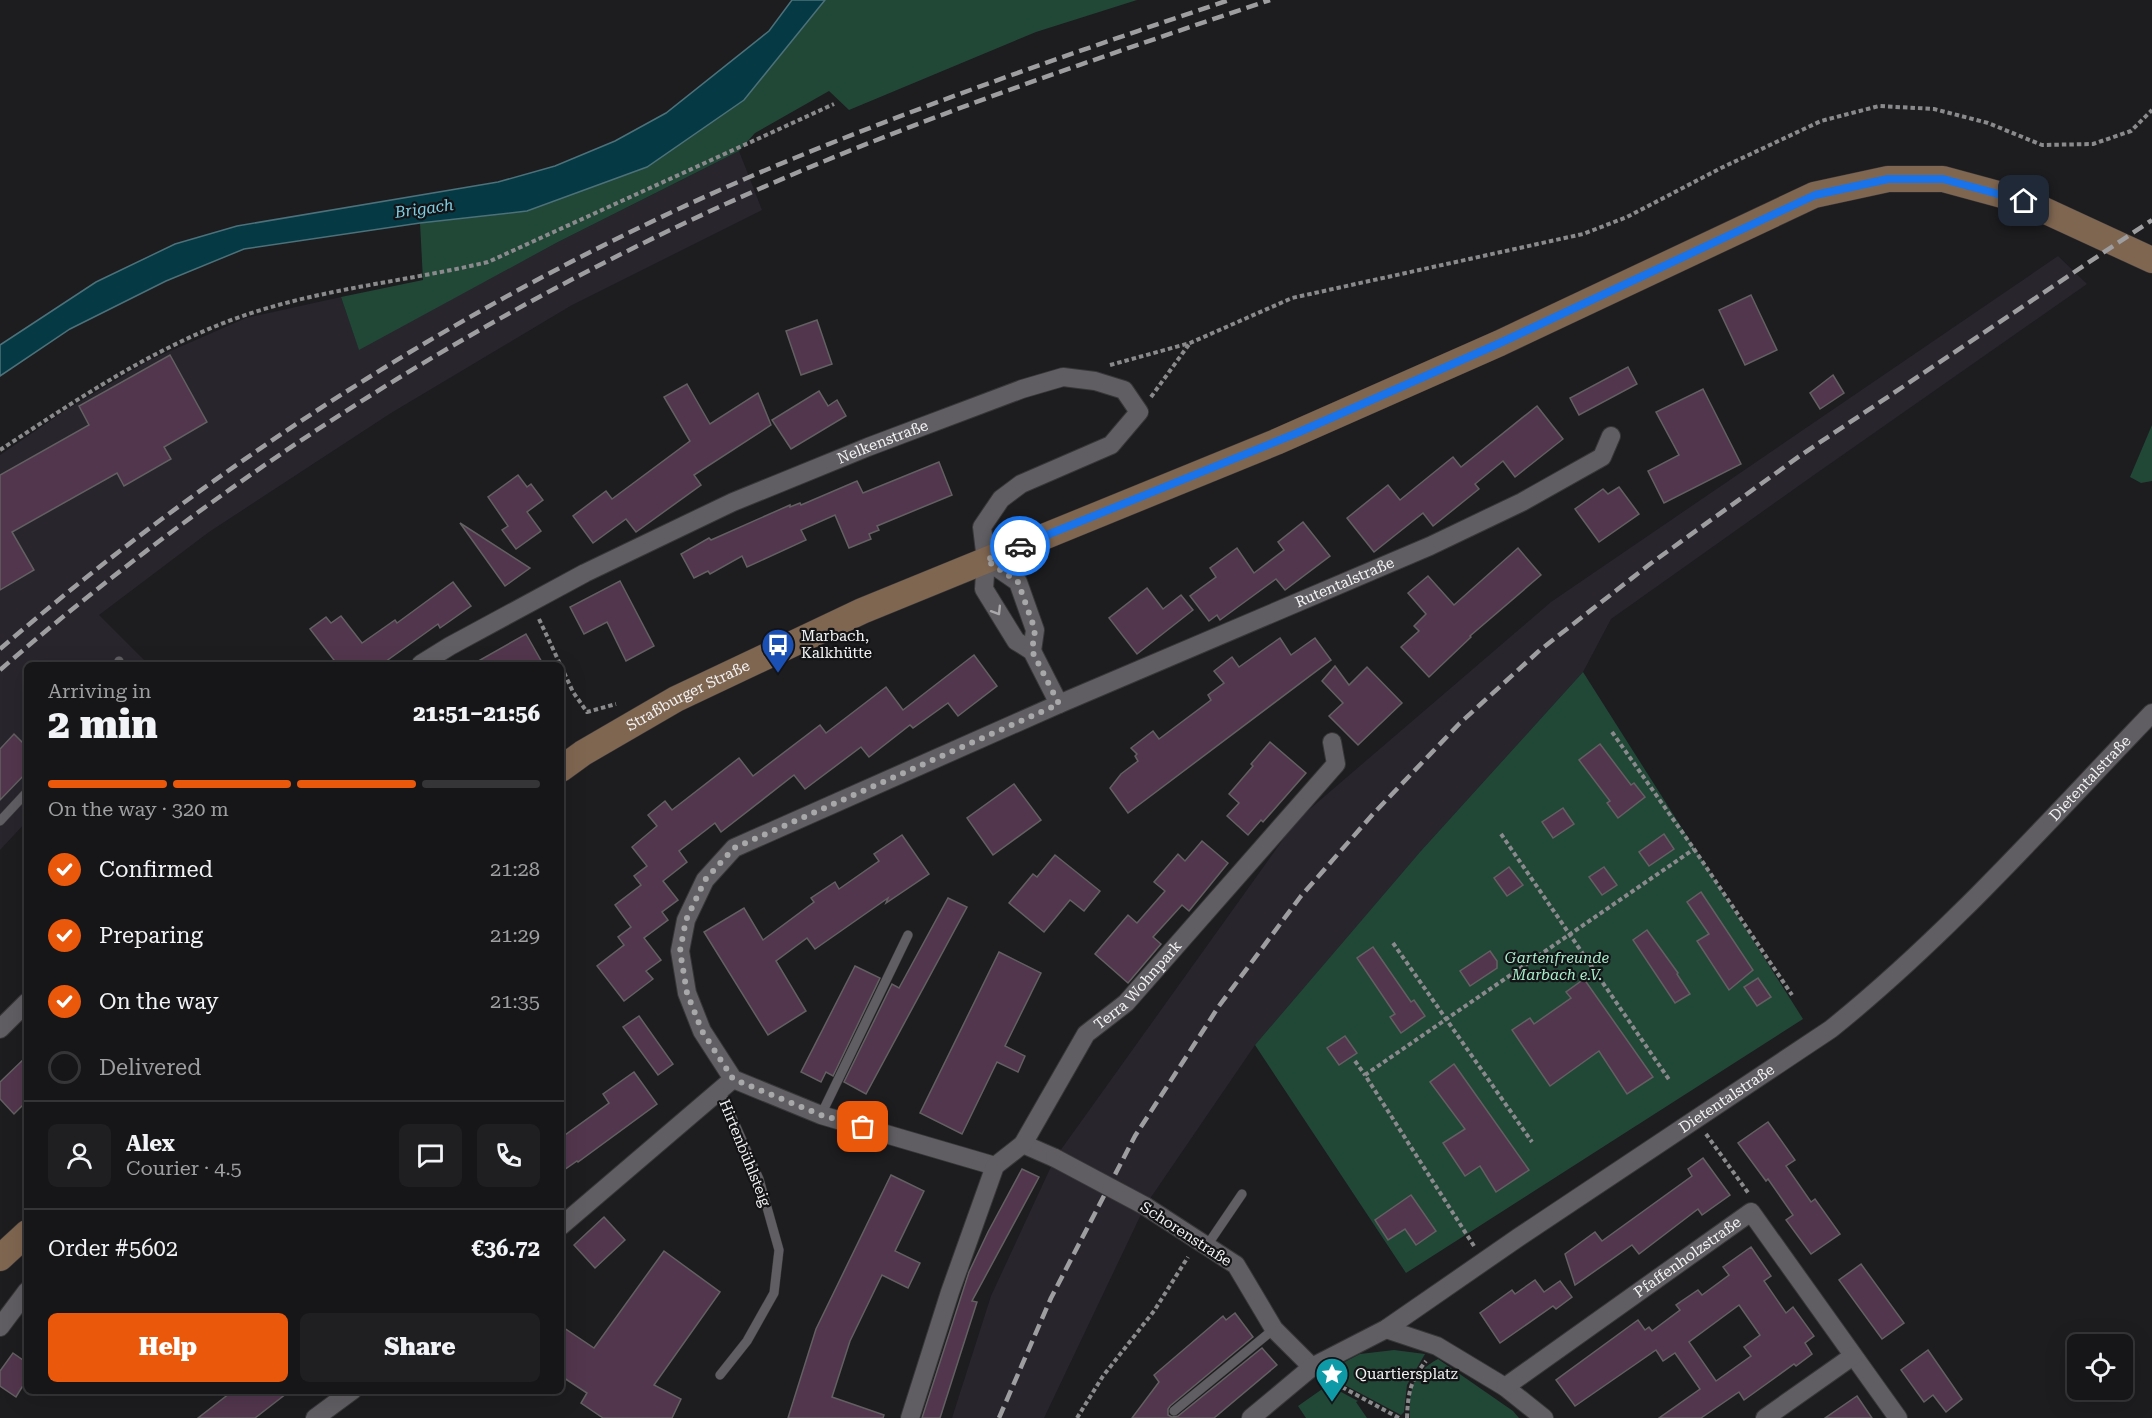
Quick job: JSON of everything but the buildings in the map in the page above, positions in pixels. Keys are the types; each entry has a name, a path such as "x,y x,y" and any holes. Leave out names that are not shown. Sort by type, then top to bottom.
{"main road":[{"name":"Straßburger Straße","path":"564,767 583,753 676,699 862,611 1287,437 1500,343 1815,195 1888,179 1943,179 2024,201 2152,260"},
{"path":"0,1258 24,1236"}],"street":[{"name":"Nelkenstraße","path":"424,662 585,573 733,502 868,447 1022,389 1063,377 1095,381 1124,390 1139,412"},
{"path":"1059,704 1032,651 1016,641 984,589 986,560 982,527 1001,499 1021,484 1111,445 1139,412"},
{"name":"Rutentalstraße","path":"727,1085 687,993 680,951 686,920 705,880 734,848 1059,704 1430,546 1522,502 1602,457 1611,436"},
{"path":"986,560 1018,582 1035,630 1032,651"},
{"name":"Dietentalstraße","path":"1251,1418 1312,1367 1386,1329 1831,1029 1954,920 2152,713"},
{"name":"Terra Wohnpark","path":"995,1166 1023,1144 1086,1034 1126,1003 1336,764 1332,742"},
{"path":"0,1029 24,1005"},
{"path":"727,1085 995,1166 950,1292 910,1418"},
{"name":"Hirtenbühlsteig","path":"564,1223 727,1085"},
{"name":"Schorenstraße","path":"1023,1144 1055,1158 1145,1206 1236,1265 1274,1329 1312,1367"},
{"name":"Pfaffenholzstraße","path":"1504,1387 1751,1212 1898,1418"},
{"path":"0,1327 24,1294"},
{"path":"1386,1329 1437,1346 1504,1387 1544,1418"},
{"path":"1765,1418 1853,1356"},
{"path":"315,1418 348,1394"}],"lane":[{"path":"0,821 24,795"},
{"path":"821,1115 908,935"},
{"name":"Hirtenbühlsteig","path":"720,1376 747,1341 774,1293 779,1250 759,1179 727,1085"},
{"path":"1202,1244 1242,1194"},
{"path":"1174,1411 1274,1329"}],"path":[{"path":"0,450 85,394 169,346 236,318 310,296 436,274 488,262 834,104"},
{"path":"1110,365 1190,343 1292,298 1584,234 1627,217 1721,168 1821,121 1879,106 1934,109 1988,123 2042,145 2093,144 2131,131 2152,110"},
{"path":"1139,412 1190,343"},
{"path":"549,641 560,662"},
{"path":"564,672 573,692 587,712 617,704"},
{"path":"1612,732 1792,995"},
{"path":"1501,834 1670,1081"},
{"path":"1365,1075 1694,849"},
{"path":"1393,943 1533,1142"},
{"path":"1355,1061 1484,1262"},
{"path":"1696,1120 1751,1197 1751,1212"},
{"path":"1077,1418 1103,1376 1154,1311 1202,1244"},
{"path":"1407,1418 1408,1396 1412,1380 1437,1346"},
{"path":"1312,1367 1334,1384 1399,1418"}],"shaded area":[{"path":"739,151 762,210 572,305 391,413 209,532 99,615 146,662 24,662 24,824 0,850 0,455 66,410 150,360 246,318 341,297 359,349 558,242"},
{"path":"2058,256 2087,284 1611,619 1583,672 1420,852 1255,1045 1145,1206 1044,1418 952,1418 991,1296 1055,1158 1297,820 1551,602"}],"green space":[{"path":"825,0 1137,0 1036,32 849,110 829,91 755,133 739,151 558,242 359,350 341,297 423,280 420,223 527,211 744,100"},
{"path":"2152,425 2152,481 2141,483 2130,477"},
{"name":"Gartenfreunde Marbach e.V.","path":"1583,672 1803,1019 1406,1273 1255,1045 1420,852"},
{"path":"1394,1350 1425,1354 1407,1385 1404,1412 1401,1415 1339,1382 1331,1369 1360,1354"},
{"path":"1438,1359 1513,1411 1519,1418 1410,1418 1410,1399 1414,1383 1423,1370"},
{"name":"Quartiersplatz","path":"1328,1385 1358,1401 1356,1402 1367,1418 1306,1418 1298,1406"}],"water":[{"name":"Brigach","path":"792,0 825,0 744,100 647,167 527,211 420,223 244,249 166,281 70,329 0,376 0,345 96,282 175,244 237,226 498,182 555,166 615,141 666,113 769,31"}],"railway":[{"path":"0,649 174,510 265,445 359,384 455,326 553,272 652,221 754,175 871,127 1229,0"},
{"path":"0,670 86,598 267,463 361,401 457,343 556,288 656,237 822,162 948,112 1270,0"},
{"path":"999,1418 1051,1298 1135,1136 1219,1006 1301,896 1374,813 1459,724 1540,650 1650,564 1801,455 2152,220"}],"way so far":[{"path":"863,1127 821,1115 733,1079 702,1031 687,993 680,951 686,920 705,880 734,848 1059,704 1032,651 1035,630 1018,582 986,560 1020,546"}],"place":[{"name":"Marbach, Kalkhütte","path":"778,674"},
{"name":"Quartiersplatz","path":"1332,1403"}],"route":[{"path":"1020,546 1297,433 1500,343 1815,195 1888,179 1943,179 2024,201"}]}
